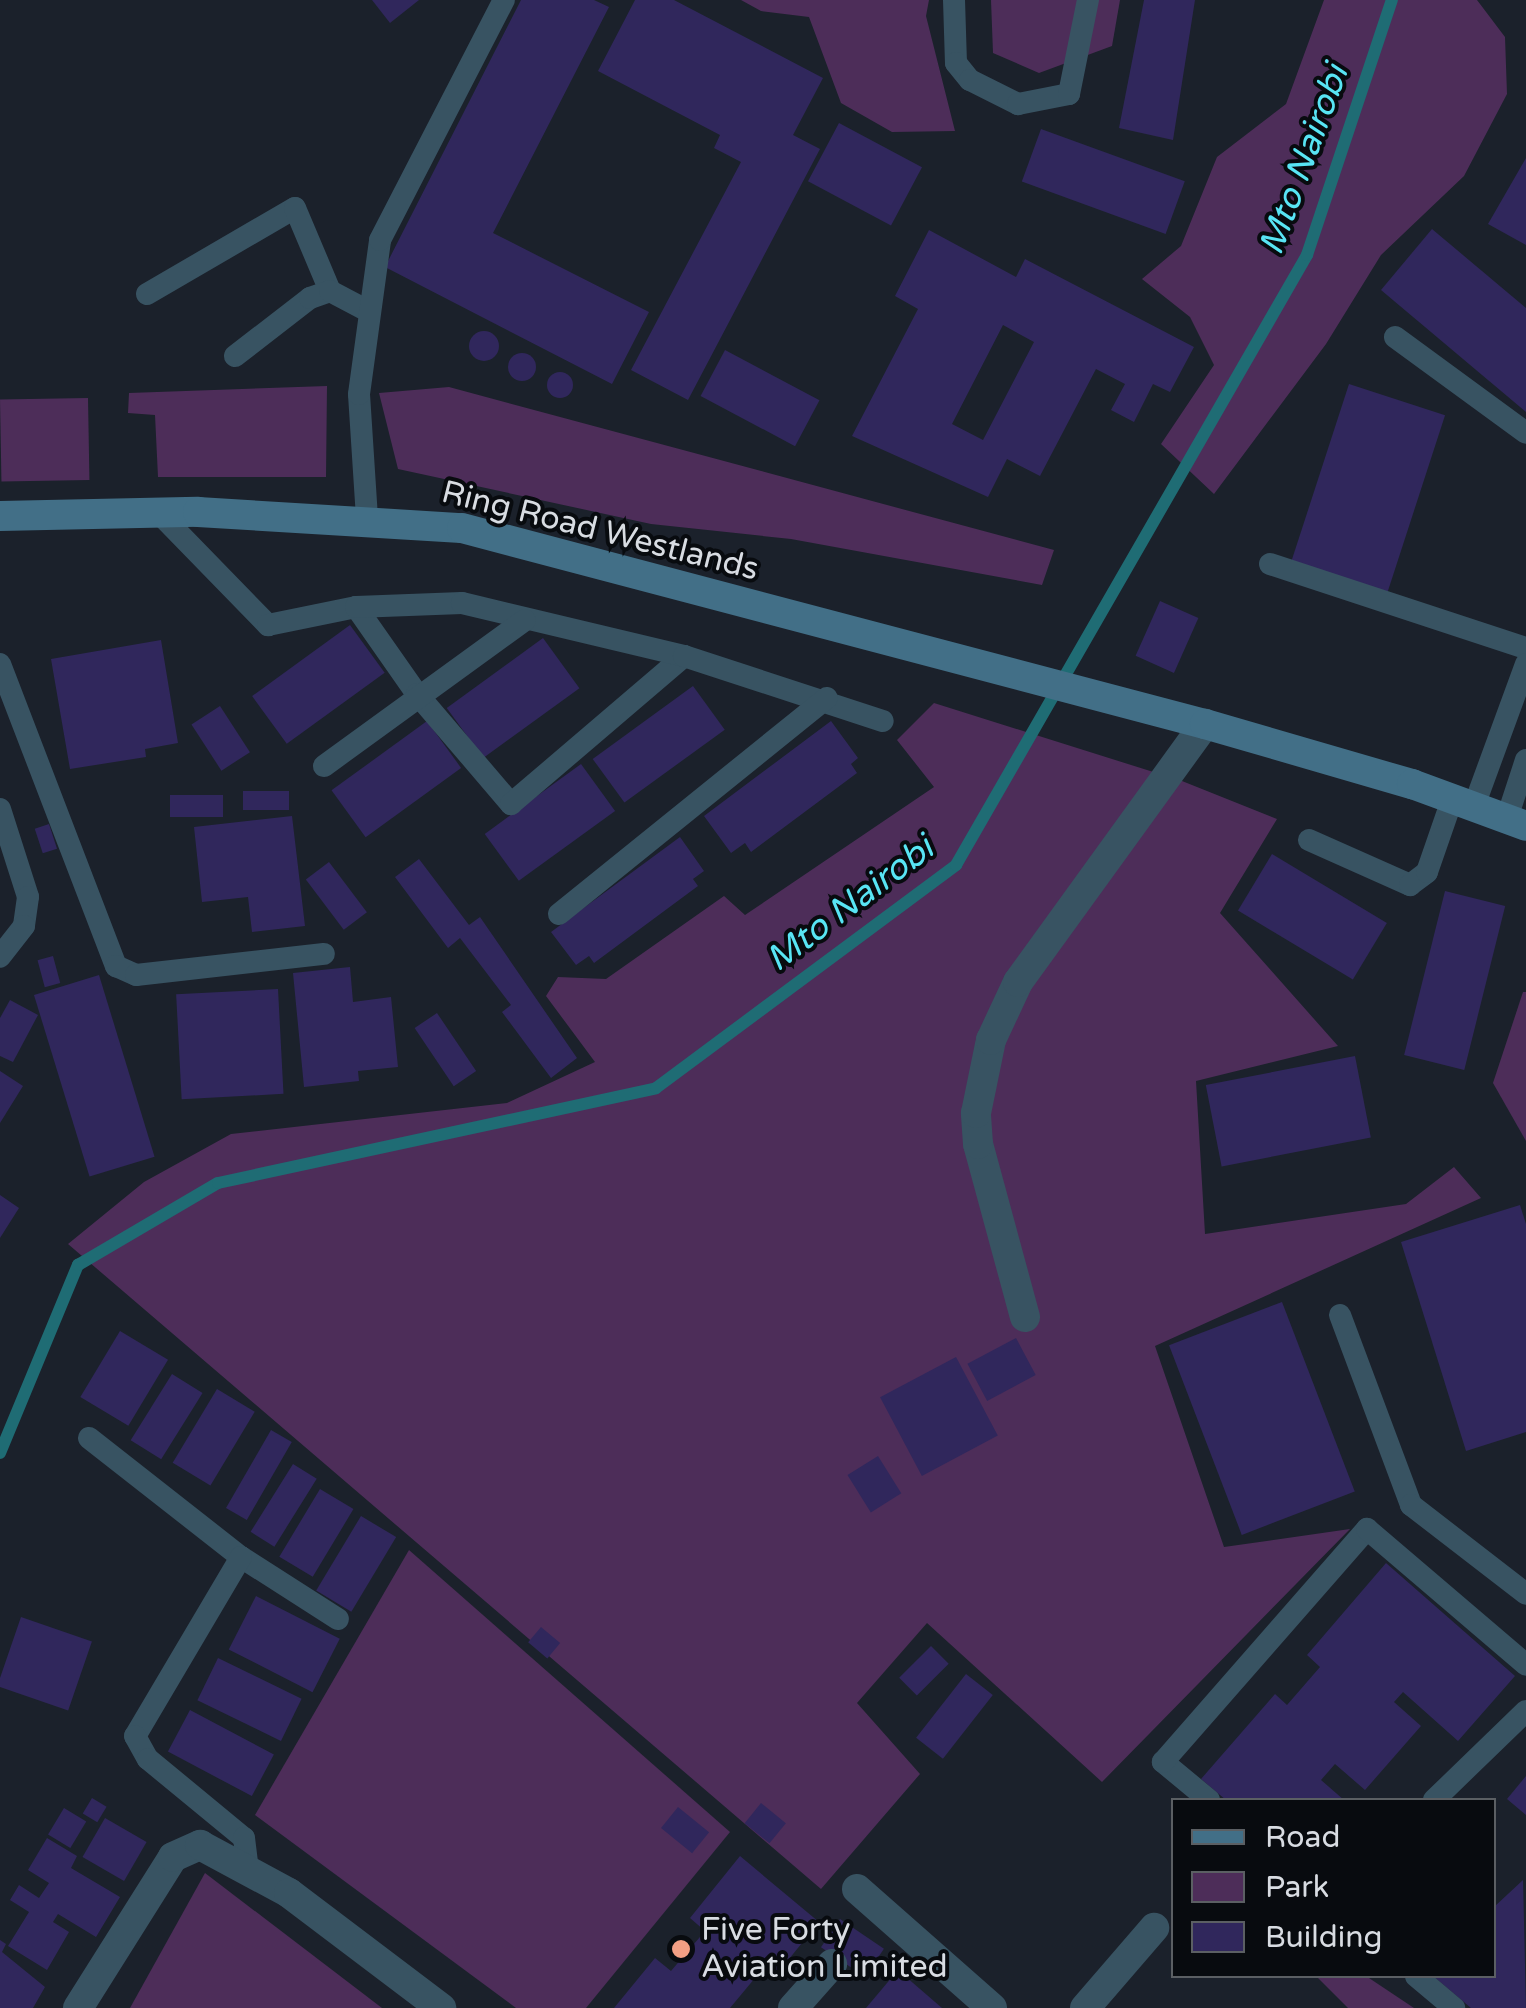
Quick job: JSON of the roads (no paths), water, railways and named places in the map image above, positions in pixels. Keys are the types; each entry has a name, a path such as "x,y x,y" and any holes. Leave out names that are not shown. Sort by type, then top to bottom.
{"main road":[{"name":"Ring Road Westlands","path":"0,516 158,512 366,518 518,540 995,672 1205,724"},
{"path":"1205,724 1464,801 1516,822"}],"street":[{"path":"1025,1317 978,1144 980,1086 991,1040 1018,982 1205,724"},
{"path":"78,2008 180,1850 200,1845 289,1893 440,2008"},
{"path":"858,1889 992,2008"},
{"path":"1084,2008 1154,1928"},
{"path":"793,2008 832,1964"}],"lane":[{"path":"366,518 359,394 380,240 504,0"},
{"path":"954,0 956,62 970,80 1018,104 1069,94 1088,0"},
{"path":"146,294 296,208 330,291 370,312"},
{"path":"235,356 310,298 330,291"},
{"path":"1395,338 1526,434"},
{"path":"158,512 268,624 356,606 462,603 684,656 827,698 883,720"},
{"path":"1270,564 1526,648"},
{"path":"356,606 417,694 511,804 684,656"},
{"path":"324,766 417,694 525,620"},
{"path":"0,664 116,966 136,974 324,954"},
{"path":"1309,840 1410,886 1427,872 1526,664"},
{"path":"559,914 827,698"},
{"path":"1516,822 1526,760"},
{"path":"0,809 28,897 24,926 0,957"},
{"path":"1340,1316 1412,1505 1526,1594"},
{"path":"90,1438 242,1557 338,1619"},
{"path":"1207,1798 1163,1762 1367,1528 1526,1665"},
{"path":"242,1557 135,1736 148,1759 244,1838 248,1871"},
{"path":"1436,1798 1526,1710"},
{"path":"1418,1978 1454,2008"}],"waterway":[{"name":"Mto Nairobi","path":"0,1453 78,1265 218,1183 656,1088 956,865 1307,255 1392,0"}],"place":[{"name":"Five Forty Aviation Limited","path":"681,1949"}]}
